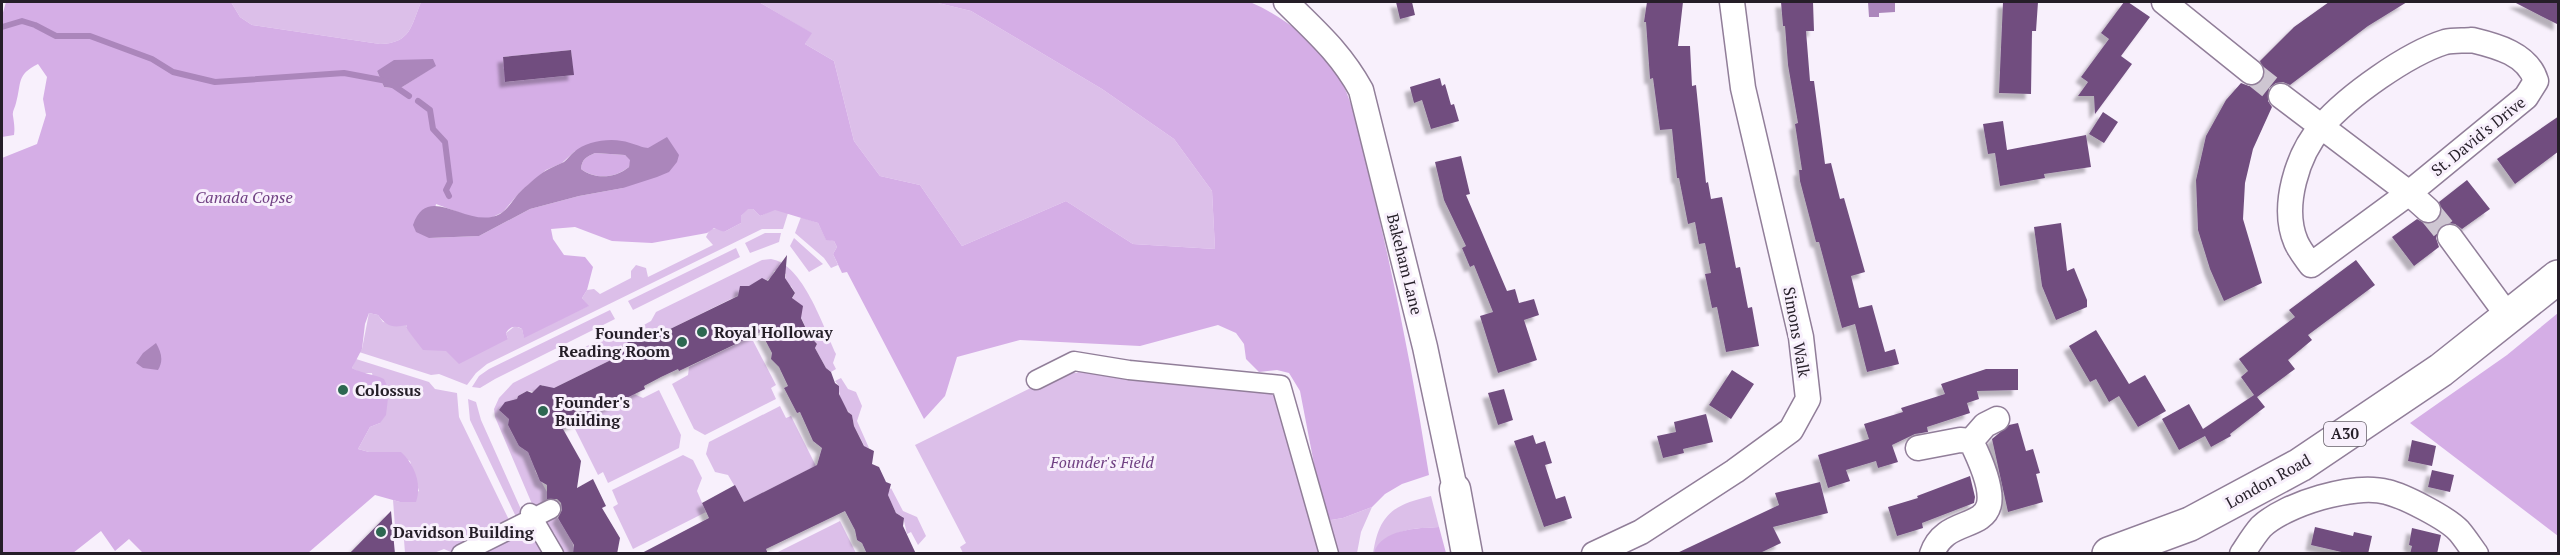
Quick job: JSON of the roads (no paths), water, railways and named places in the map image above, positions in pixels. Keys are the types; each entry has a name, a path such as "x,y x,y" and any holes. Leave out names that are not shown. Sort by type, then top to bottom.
{"main road":[{"name":"London Road","path":"2109,554 2190,524 2300,465 2441,370 2559,277"}],"street":[{"name":"Bakeham Lane","path":"1286,2 1347,63 1361,90 1425,347 1467,554"},
{"name":"Simons Walk","path":"1594,554 1641,532 1735,471 1791,430 1809,399 1801,337 1743,88 1732,2"},
{"path":"2164,2 2251,72"},
{"name":"St. David's Drive","path":"2472,40 2489,44 2527,63 2536,81 2526,97 2409,192 2312,265 2296,241 2291,212 2298,169 2321,127 2359,93 2421,52 2448,41 2472,40"},
{"path":"2281,96 2409,192 2428,210"},
{"path":"2450,237 2508,316"},
{"path":"1036,380 1074,361 1129,370 1281,385 1329,554"},
{"path":"1971,441 1985,425 1997,419"},
{"path":"1918,448 1960,440 1971,441"},
{"path":"1932,554 1942,535 1979,520 1987,512 1990,503 1988,478 1971,441"},
{"path":"2248,545 2262,527 2299,504 2355,491 2386,491 2435,513 2458,530 2475,554"},
{"path":"461,554 531,516 551,509"},
{"path":"531,516 538,530 546,536 554,554"}],"waterway":[{"path":"2,27 22,21 56,36 90,36 152,59 173,72 215,82 344,73 387,81 409,96"},
{"path":"418,101 430,110 433,129 445,142 450,182 446,190 449,196"}],"tunnel":[{"path":"2251,72 2281,96"},
{"path":"2428,210 2450,237"}],"place":[{"name":"Royal Holloway","path":"702,332"},
{"name":"Founder's Reading Room","path":"682,342"},
{"name":"Colossus","path":"343,390"},
{"name":"Founder's Building","path":"543,411"},
{"name":"Davidson Building","path":"381,532"}],"park label":[{"name":"Canada Copse","path":"244,197"},
{"name":"Founder's Field","path":"1102,462"}]}
